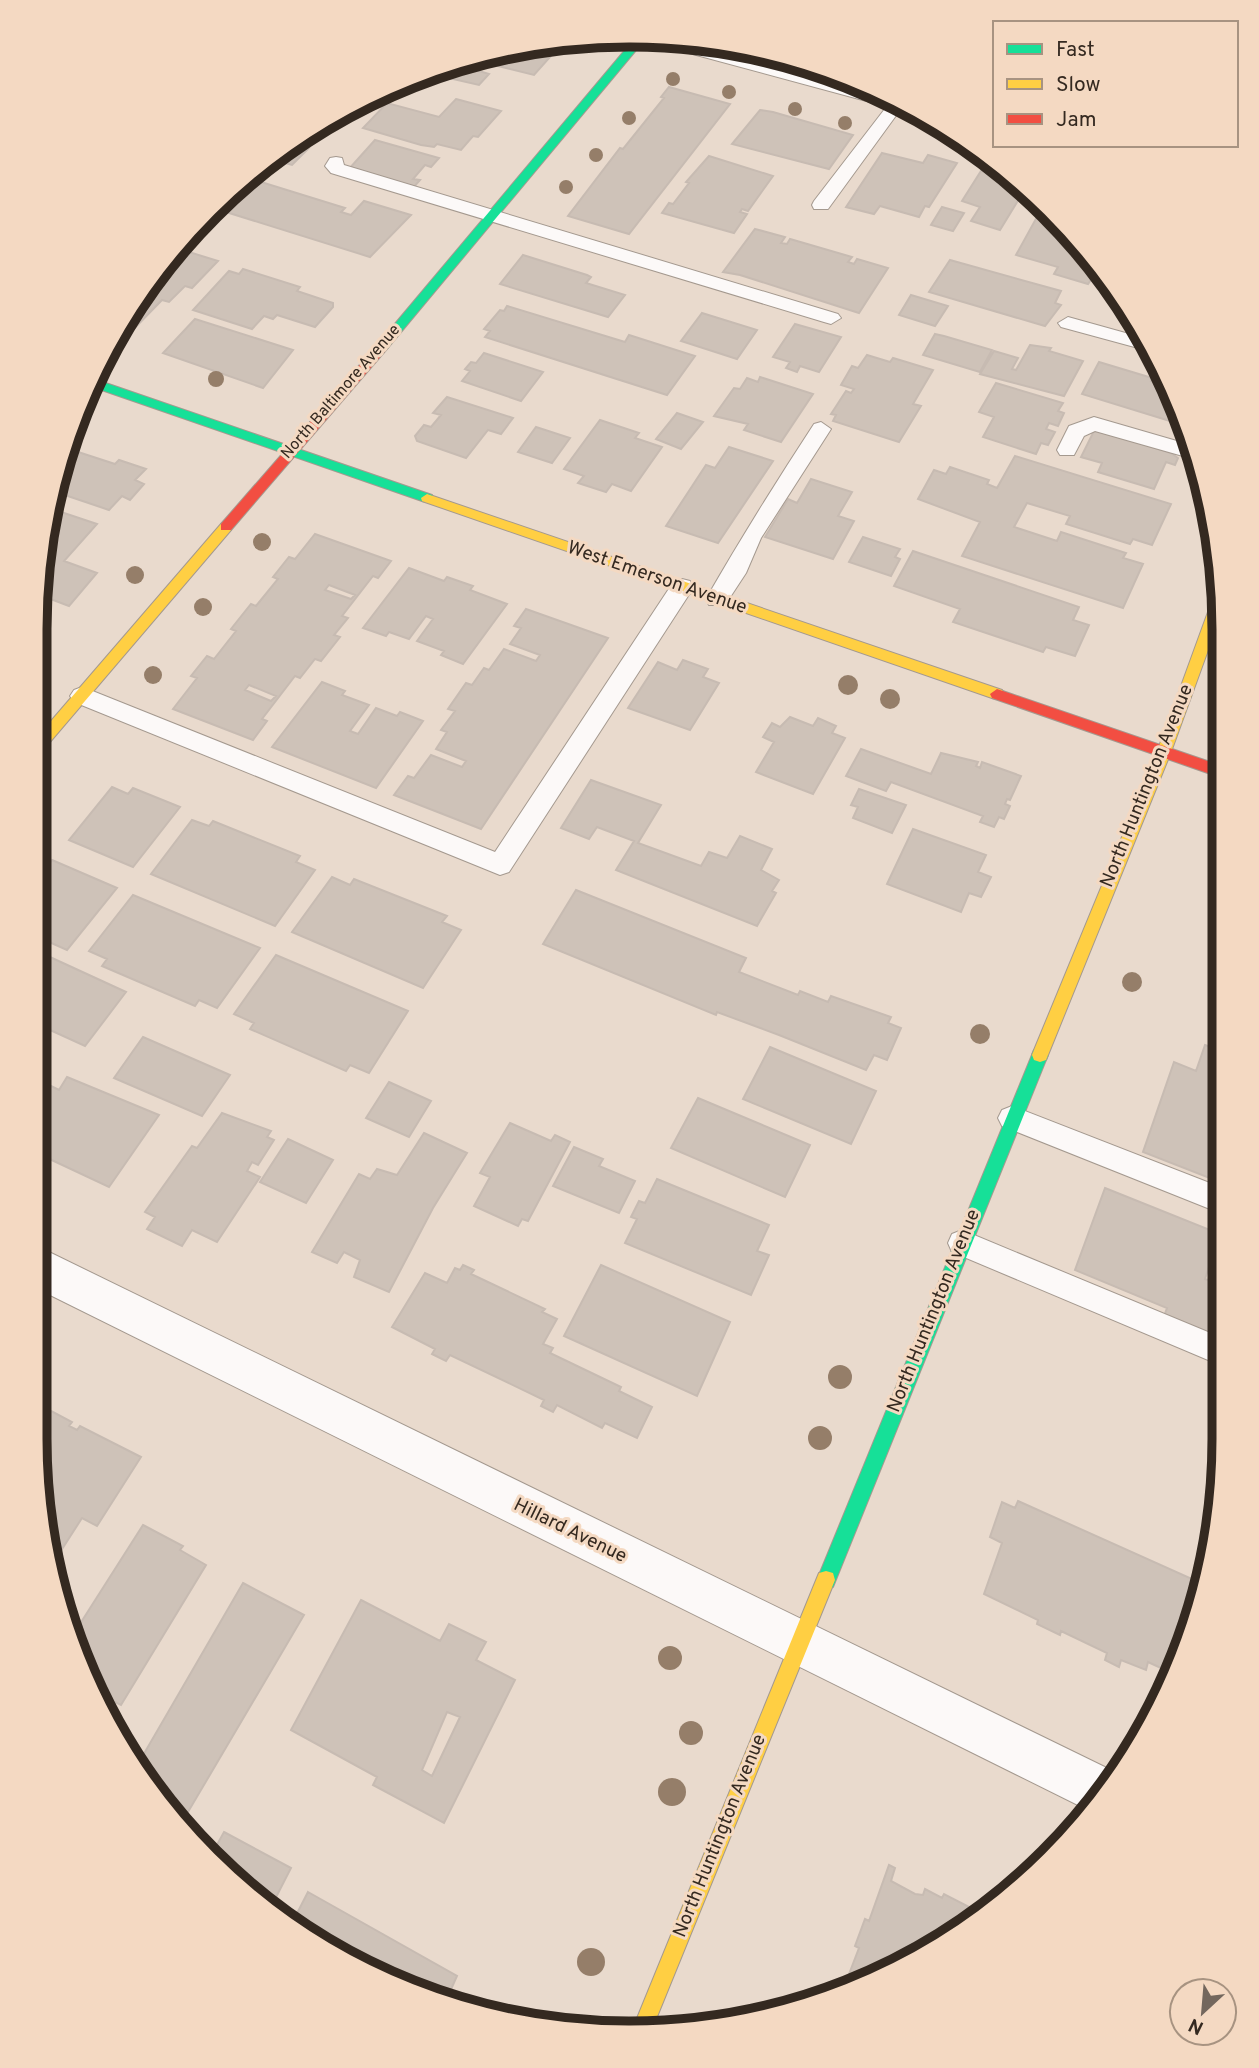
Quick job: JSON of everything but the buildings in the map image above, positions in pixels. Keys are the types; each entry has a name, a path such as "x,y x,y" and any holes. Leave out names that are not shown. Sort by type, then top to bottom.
{"street":[{"name":"North Baltimore Avenue","path":"47,736 494,216 634,47"},
{"path":"723,55 835,85"},
{"name":"West Emerson Avenue","path":"101,385 1212,769"},
{"name":"North Huntington Avenue","path":"644,2021 1164,752 1212,624"},
{"name":"Hillard Avenue","path":"47,1272 1095,1788"}],"lane":[{"path":"821,205 895,111"},
{"path":"336,162 334,166 337,169 831,318"},
{"path":"1068,323 1136,342"},
{"path":"1067,450 1076,431 1094,424 1183,450"},
{"path":"717,599 735,573 751,537 821,429"},
{"path":"82,696 500,865 682,587"},
{"path":"1012,1118 1212,1197"},
{"path":"962,1243 1212,1348"}],"traffic: fast":[{"path":"382,347 634,47"},
{"path":"101,385 427,498"},
{"path":"826,1580 1040,1055"}],"traffic: slow":[{"path":"427,498 997,694"},
{"path":"47,736 226,527"},
{"path":"1040,1055 1164,752 1212,621"},
{"path":"645,2021 826,1580"}],"traffic: jam":[{"path":"226,527 382,347"},
{"path":"997,694 1212,769"}]}
